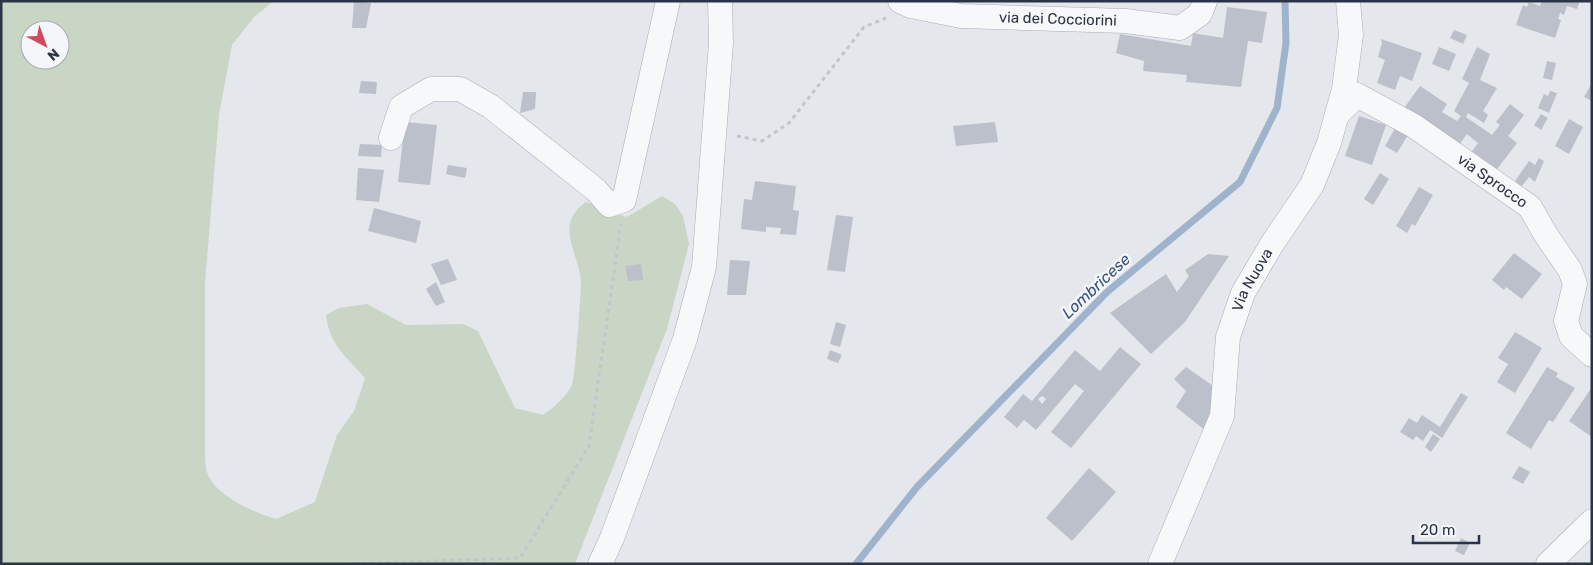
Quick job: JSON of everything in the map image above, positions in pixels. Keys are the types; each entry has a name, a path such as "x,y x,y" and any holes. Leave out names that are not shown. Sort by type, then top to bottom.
{"street":[{"path":"391,138 400,107 431,89 460,89 490,106 596,190 609,205 624,200 668,1"},
{"path":"600,564 612,538 685,339 704,267 721,43 720,1"},
{"name":"via dei Cocciorini","path":"906,4 961,16 1126,21 1180,28 1200,14 1205,1"},
{"name":"Via Nuova","path":"1160,564 1222,416 1228,337 1243,293 1312,185 1329,143 1344,89 1350,35 1348,1"},
{"name":"via Sprocco","path":"1337,115 1357,95 1414,126 1530,207 1546,236 1570,270 1575,284 1566,321 1571,336 1592,355"},
{"path":"1548,564 1592,521"}],"path":[{"path":"716,118 738,137 762,141 789,123 864,27 906,4"},
{"path":"346,564 520,558 589,446 624,200"}],"green space":[{"path":"1,1 274,1 254,17 232,45 219,114 205,283 205,456 206,468 211,481 226,496 246,507 276,519 315,502 337,435 354,411 365,378 335,343 326,315 339,308 367,304 406,325 463,324 478,331 515,408 543,415 563,398 572,385 573,379 581,282 569,230 571,220 576,211 586,202 627,217 662,196 675,204 683,216 689,244 667,329 575,564 1,564"}],"building":[{"path":"354,1 371,3 366,28 352,28"},
{"path":"1542,1 1580,1 1577,9 1567,6 1564,15 1560,13 1558,19 1561,20 1555,38 1516,25 1523,5 1527,7 1529,2 1540,6"},
{"path":"1227,7 1267,12 1262,43 1248,41 1241,87 1186,82 1187,75 1143,71 1144,61 1116,53 1120,34 1191,46 1193,33 1223,38"},
{"path":"1454,30 1467,35 1463,44 1450,38"},
{"path":"1381,39 1422,53 1412,81 1400,76 1395,90 1377,83 1385,60 1378,57 1382,43"},
{"path":"1439,47 1456,54 1449,71 1432,64"},
{"path":"1477,47 1490,54 1480,80 1497,88 1483,111 1488,115 1484,123 1468,113 1466,117 1492,135 1500,125 1496,122 1510,104 1524,115 1508,136 1517,143 1494,173 1470,154 1478,143 1467,134 1459,145 1402,111 1420,86 1447,104 1442,112 1457,121 1461,116 1454,111 1469,83 1462,79"},
{"path":"1547,61 1556,63 1552,80 1543,78"},
{"path":"361,81 377,82 376,94 359,93"},
{"path":"1592,83 1592,101 1584,97"},
{"path":"1550,91 1557,93 1549,113 1538,108 1544,94 1548,96"},
{"path":"523,92 536,92 535,109 520,113"},
{"path":"1541,114 1548,118 1541,130 1534,125"},
{"path":"1359,116 1386,125 1372,165 1345,156"},
{"path":"1569,119 1583,127 1569,154 1555,146"},
{"path":"405,122 437,125 430,185 398,182"},
{"path":"995,122 998,142 956,146 953,126"},
{"path":"1398,123 1411,130 1397,153 1385,146"},
{"path":"360,144 382,145 381,157 358,156"},
{"path":"1539,158 1544,161 1535,182 1529,177 1521,187 1515,181 1529,161 1535,165"},
{"path":"448,165 467,168 465,178 446,174"},
{"path":"358,168 384,170 379,202 356,200"},
{"path":"1380,173 1389,179 1373,205 1364,199"},
{"path":"755,181 796,186 793,210 799,211 796,235 780,234 781,228 766,227 766,232 741,229 744,199 752,200"},
{"path":"1419,187 1433,195 1415,226 1412,224 1407,233 1396,226"},
{"path":"374,208 421,221 416,243 368,231"},
{"path":"836,215 853,217 845,272 827,270"},
{"path":"1514,253 1542,274 1522,299 1506,287 1504,290 1492,280"},
{"path":"1208,254 1229,256 1185,322 1151,354 1110,313 1166,274 1177,292 1189,276 1185,270"},
{"path":"448,259 457,280 441,285 431,264"},
{"path":"730,260 750,261 746,295 727,295"},
{"path":"641,264 643,280 628,281 625,266"},
{"path":"436,282 445,302 436,306 426,289"},
{"path":"836,322 846,325 840,347 830,344"},
{"path":"1515,332 1542,348 1515,393 1497,382 1508,364 1498,358"},
{"path":"1120,347 1141,364 1071,448 1051,432 1084,391 1075,384 1036,430 1024,420 1017,428 1004,417 1023,394 1032,401 1075,350 1100,371","holes":["1042,396 1046,399 1042,404 1038,399"]},
{"path":"830,350 842,355 838,363 827,359"},
{"path":"1186,367 1216,388 1215,405 1206,431 1176,407 1186,391 1174,379"},
{"path":"1547,367 1558,373 1556,377 1575,388 1553,422 1549,420 1531,449 1506,433"},
{"path":"1592,387 1592,437 1569,421"},
{"path":"1461,393 1468,397 1442,438 1430,430 1423,441 1416,436 1413,440 1400,432 1409,418 1417,423 1422,415 1440,427"},
{"path":"1433,434 1440,439 1431,452 1425,447"},
{"path":"1519,466 1530,472 1523,484 1512,478"},
{"path":"1089,468 1116,492 1072,541 1046,518"},
{"path":"1461,538 1470,543 1464,555 1455,551"}],"waterway":[{"name":"Lombricese","path":"856,564 917,487 1107,292 1240,182 1277,108 1286,43 1285,1"}]}
